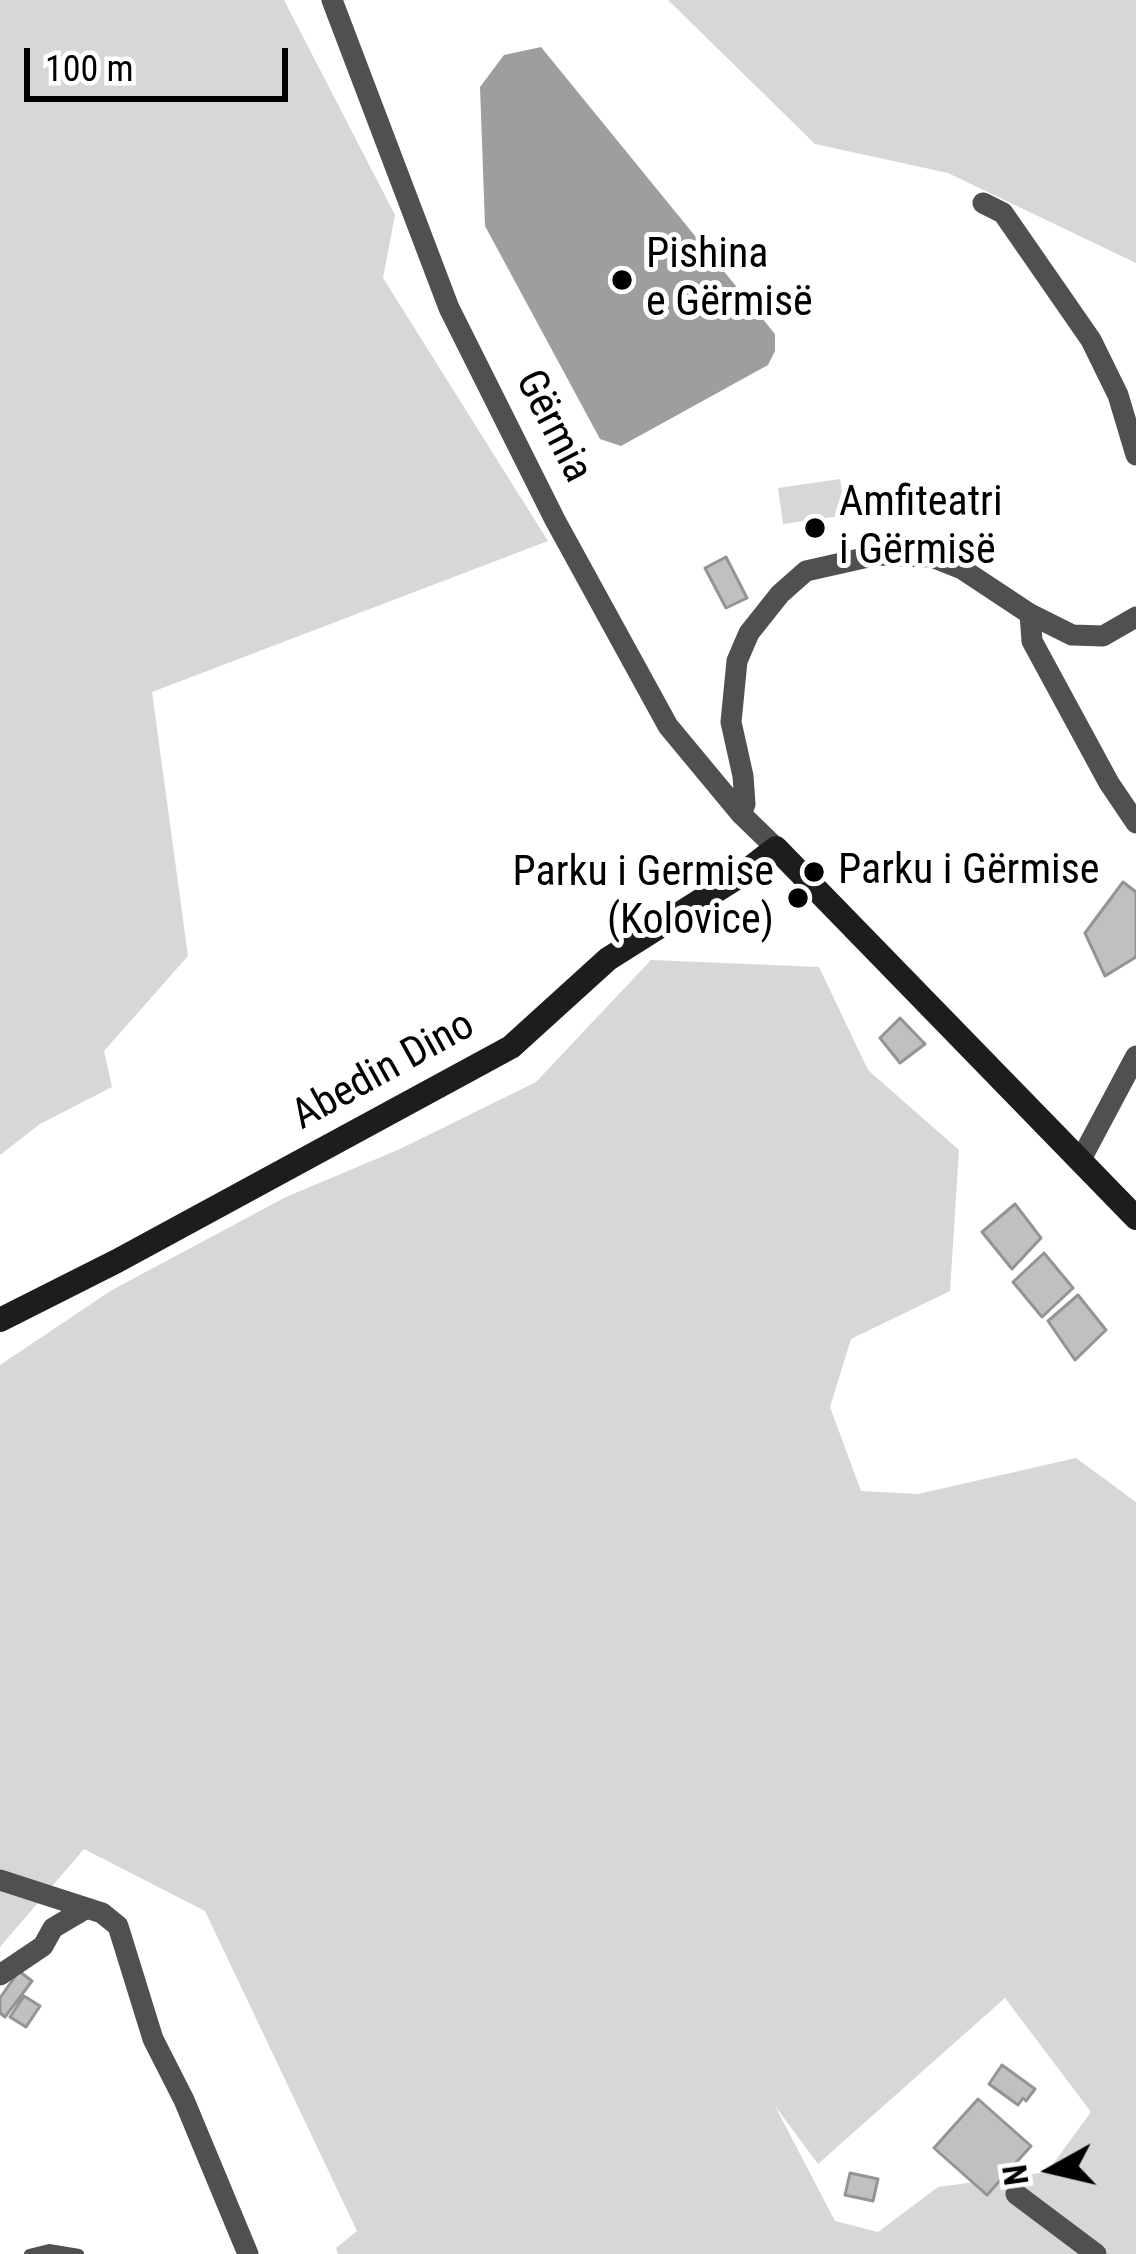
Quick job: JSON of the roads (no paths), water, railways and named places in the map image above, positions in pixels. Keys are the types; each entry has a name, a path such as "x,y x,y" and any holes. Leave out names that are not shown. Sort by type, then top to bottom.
{"street":[{"name":"Gërmia","path":"332,0 449,308 555,520 668,726 741,814 776,848"},
{"path":"983,203 1003,214 1091,340 1118,394 1136,455"},
{"path":"741,814 745,796 731,722 737,661 748,633 806,571 877,555 932,557 962,569 1055,628 1088,637 1119,630 1136,617"},
{"path":"1030,614 1032,641 1136,823"},
{"path":"776,848 1136,1218"},
{"name":"Abedin Dino","path":"0,1320 511,1047 608,959 776,848"},
{"path":"1080,1161 1136,1056"},
{"path":"0,1880 102,1912 118,1926 153,2039 184,2100 248,2254"},
{"path":"0,1975 43,1946 53,1928 87,1908"},
{"path":"1016,2194 1096,2254"}],"lane":[{"path":"29,2254 49,2249 79,2254"}],"place":[{"name":"Pishina e Gërmisë","path":"622,280"},
{"name":"Amfiteatri i Gërmisë","path":"815,528"},
{"name":"Parku i Gërmise","path":"814,872"},
{"name":"Parku i Germise (Kolovice)","path":"798,898"}]}
